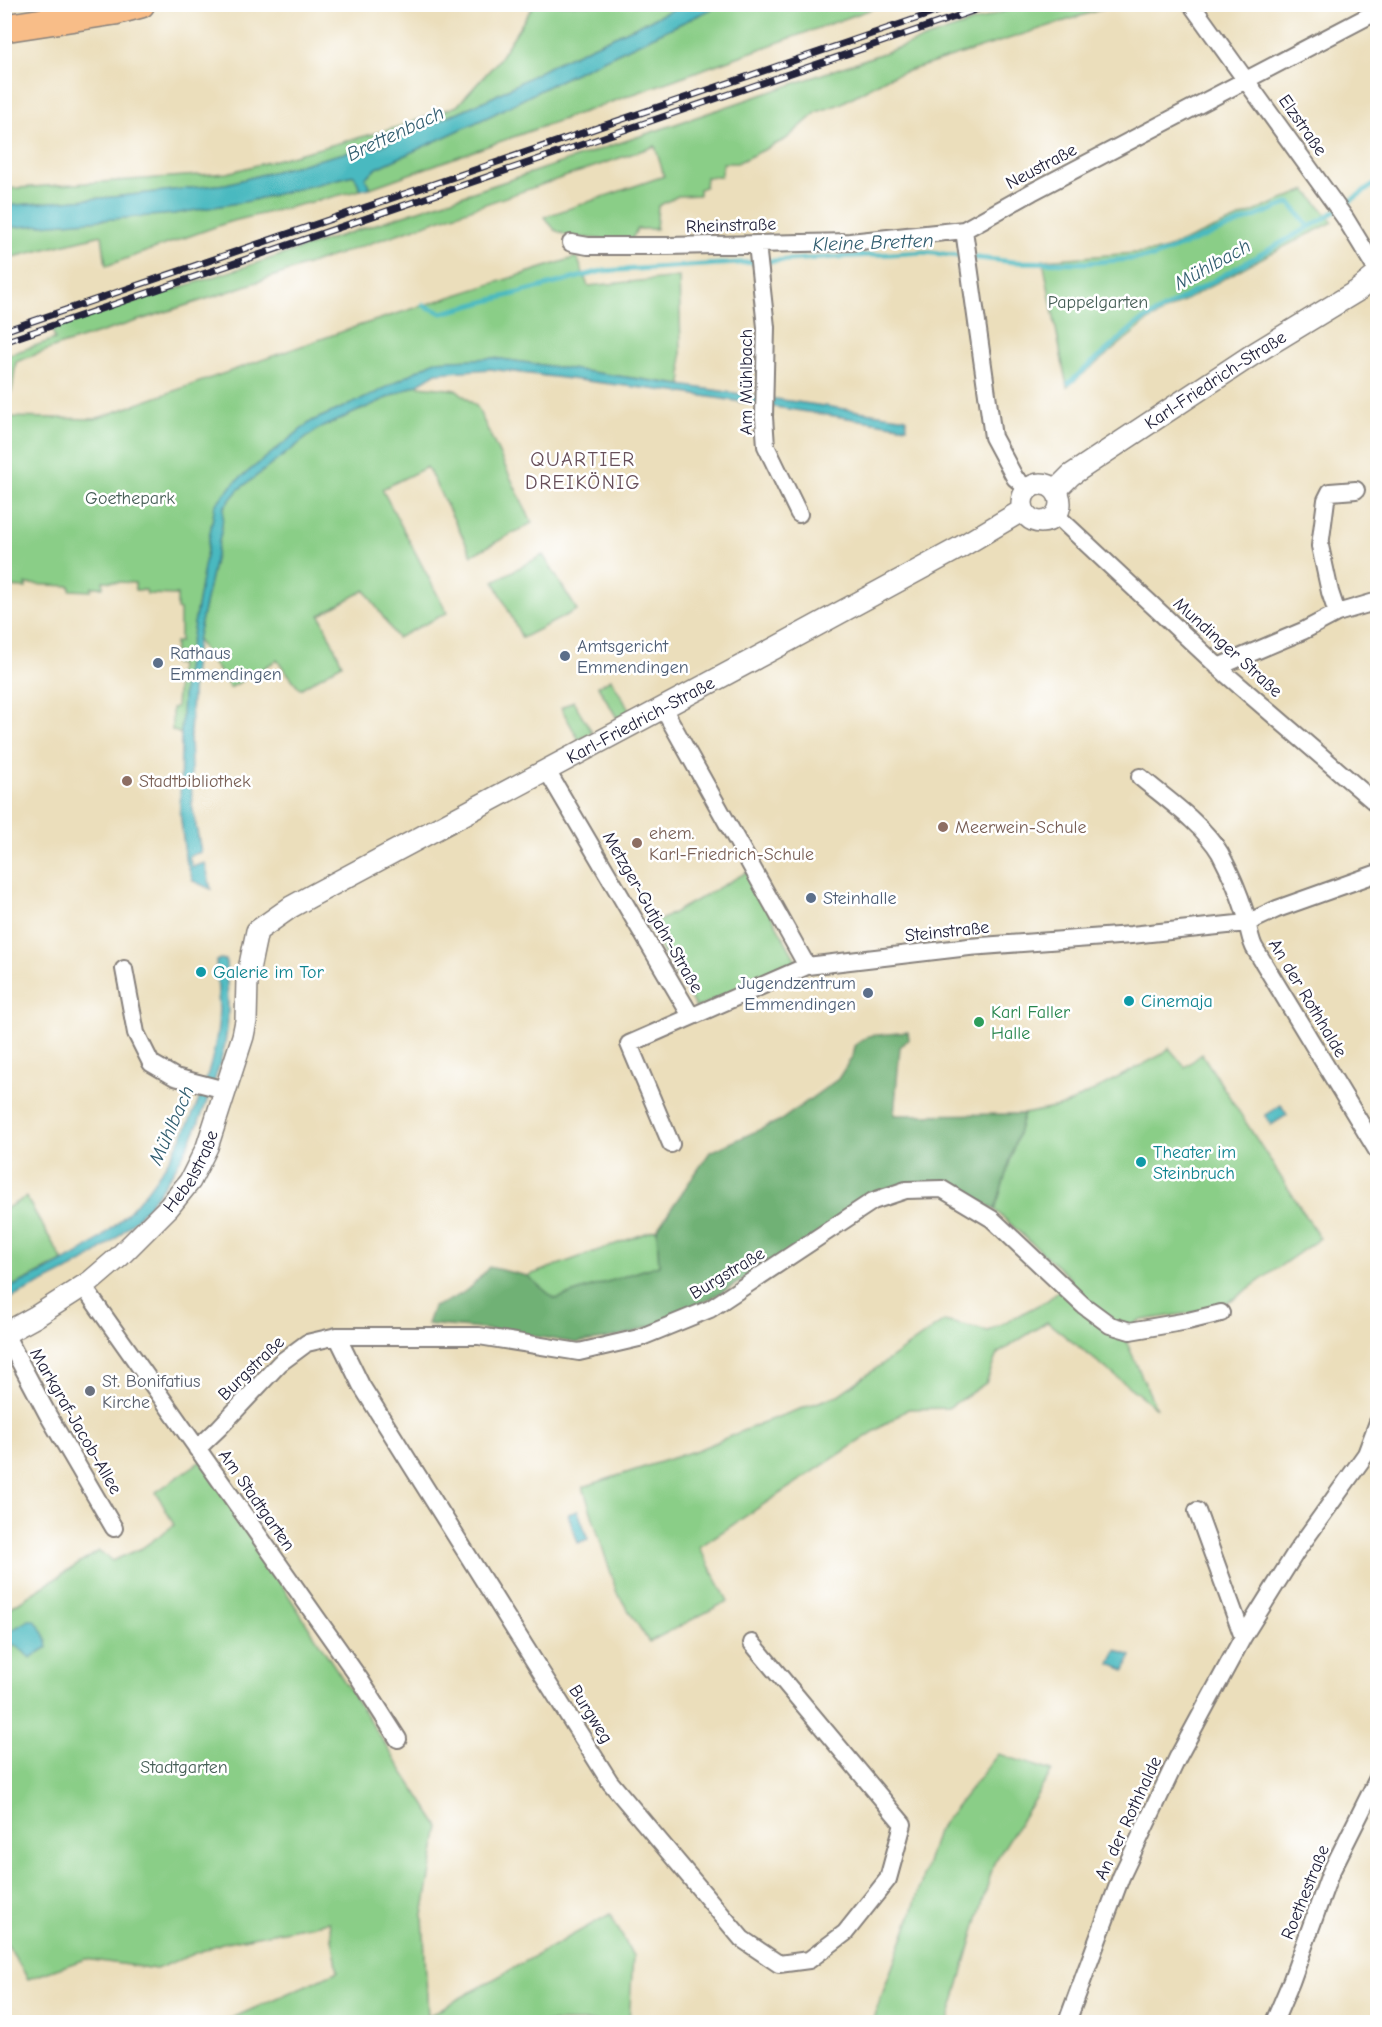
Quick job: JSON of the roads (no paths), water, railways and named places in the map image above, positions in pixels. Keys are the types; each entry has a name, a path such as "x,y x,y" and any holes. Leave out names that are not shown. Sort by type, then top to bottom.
{"main road":[{"path":"4,28 141,4"}],"street":[{"name":"Elzstraße","path":"1191,4 1345,218 1377,273"},
{"name":"Neustraße","path":"965,234 1246,79 1377,11"},
{"name":"Rheinstraße","path":"571,243 588,246 850,242 965,234"},
{"path":"965,234 993,437 1015,478 1028,489"},
{"name":"Am Mühlbach","path":"757,244 766,327 764,417 766,446 798,514"},
{"name":"Karl-Friedrich-Straße","path":"1056,490 1071,475 1252,355 1357,291 1377,273"},
{"path":"1037,484 1044,484 1056,490 1060,502 1056,515 1045,522 1032,520 1023,510 1023,497 1028,489 1037,484"},
{"path":"1337,613 1320,546 1326,500 1330,492 1356,490"},
{"name":"Karl-Friedrich-Straße","path":"257,931 298,903 959,548 1023,510"},
{"name":"Mundinger Straße","path":"1056,515 1218,667 1377,805"},
{"path":"1218,667 1303,631 1337,613 1377,601"},
{"path":"663,708 807,966"},
{"name":"Metzger-Gutjahr-Straße","path":"546,769 691,1016 629,1044 671,1143"},
{"name":"An der Rothhalde","path":"1140,777 1210,838 1220,853 1244,910 1254,948 1377,1152"},
{"name":"Steinstraße","path":"691,1016 807,966 969,947 1131,936 1247,923 1277,909 1377,873"},
{"name":"Hebelstraße","path":"5,1334 83,1286 119,1257 169,1208 190,1181 207,1147 214,1087 243,1036 246,1021 248,972 257,931"},
{"path":"124,969 136,1033 151,1063 175,1077 214,1087"},
{"name":"Burgstraße","path":"197,1449 280,1363 307,1343 337,1336 479,1336 579,1352 639,1338 710,1309 873,1201 906,1190 942,1189 992,1219 1083,1305 1110,1325 1130,1330 1188,1321 1221,1313"},
{"name":"Am Stadtgarten","path":"83,1286 359,1678 398,1738"},
{"name":"Markgraf-Jacob-Allee","path":"5,1334 48,1415 114,1528"},
{"name":"Burgweg","path":"337,1336 361,1385 610,1782 742,1939 779,1964 809,1960 845,1933 891,1887 888,1879 903,1824 752,1643"},
{"name":"An der Rothhalde","path":"1067,2022 1121,1877 1178,1757 1243,1637 1296,1552 1366,1454 1377,1422"},
{"path":"1197,1510 1243,1637"},
{"name":"Roethestraße","path":"1274,2022 1330,1874 1377,1778"}],"water":[{"path":"683,5 720,5 377,168 365,178 370,188 361,190 354,175 249,201 173,214 5,228 5,206 226,184 356,150 376,148 493,97 556,63"},
{"path":"494,358 906,418 907,427 683,393 490,369 436,373 418,384 318,429 238,490 224,507 221,532 197,640 190,736 192,805 201,852 189,856 192,867 205,863 211,889 193,881 185,857 180,810 184,681 215,505 234,483 312,421 372,395 435,361"},
{"path":"226,960 228,1018 224,1050 203,1112 174,1171 148,1206 104,1248 62,1273 5,1301 5,1290 73,1257 117,1224 138,1202 174,1150 189,1122 211,1063 217,1034 219,1007 216,961"},
{"path":"1281,1105 1287,1115 1271,1125 1265,1115"},
{"path":"578,1511 588,1539 578,1543 568,1514"},
{"path":"29,1620 34,1620 39,1626 48,1647 30,1658 16,1645 4,1646 5,1634"},
{"path":"1116,1650 1131,1656 1125,1670 1110,1664"}],"waterway":[{"name":"Mühlbach","path":"1069,383 1137,324 1325,218 1378,182"},
{"name":"Kleine Bretten","path":"423,305 442,313 602,271 924,252 1014,262 1086,263 1153,257 1290,203 1309,227"}],"railway":[{"path":"4,331 959,4"},
{"path":"4,342 993,4"}],"place":[{"name":"Amtsgericht Emmendingen","path":"565,656"},
{"name":"Rathaus Emmendingen","path":"158,663"},
{"name":"Stadtbibliothek","path":"127,781"},
{"name":"Meerwein-Schule","path":"943,827"},
{"name":"ehem. Karl-Friedrich-Schule","path":"637,843"},
{"name":"Steinhalle","path":"811,898"},
{"name":"Galerie im Tor","path":"201,972"},
{"name":"Jugendzentrum Emmendingen","path":"868,993"},
{"name":"Cinemaja","path":"1129,1001"},
{"name":"Karl Faller Halle","path":"979,1022"},
{"name":"Theater im Steinbruch","path":"1141,1162"},
{"name":"St. Bonifatius Kirche","path":"90,1391"}],"district":[{"name":"QUARTIER DREIKÖNIG","path":"583,470"}],"water label":[{"name":"Brettenbach","path":"395,133"}],"park label":[{"name":"Pappelgarten","path":"1098,302"},
{"name":"Goethepark","path":"130,498"},
{"name":"Stadtgarten","path":"184,1767"}]}
